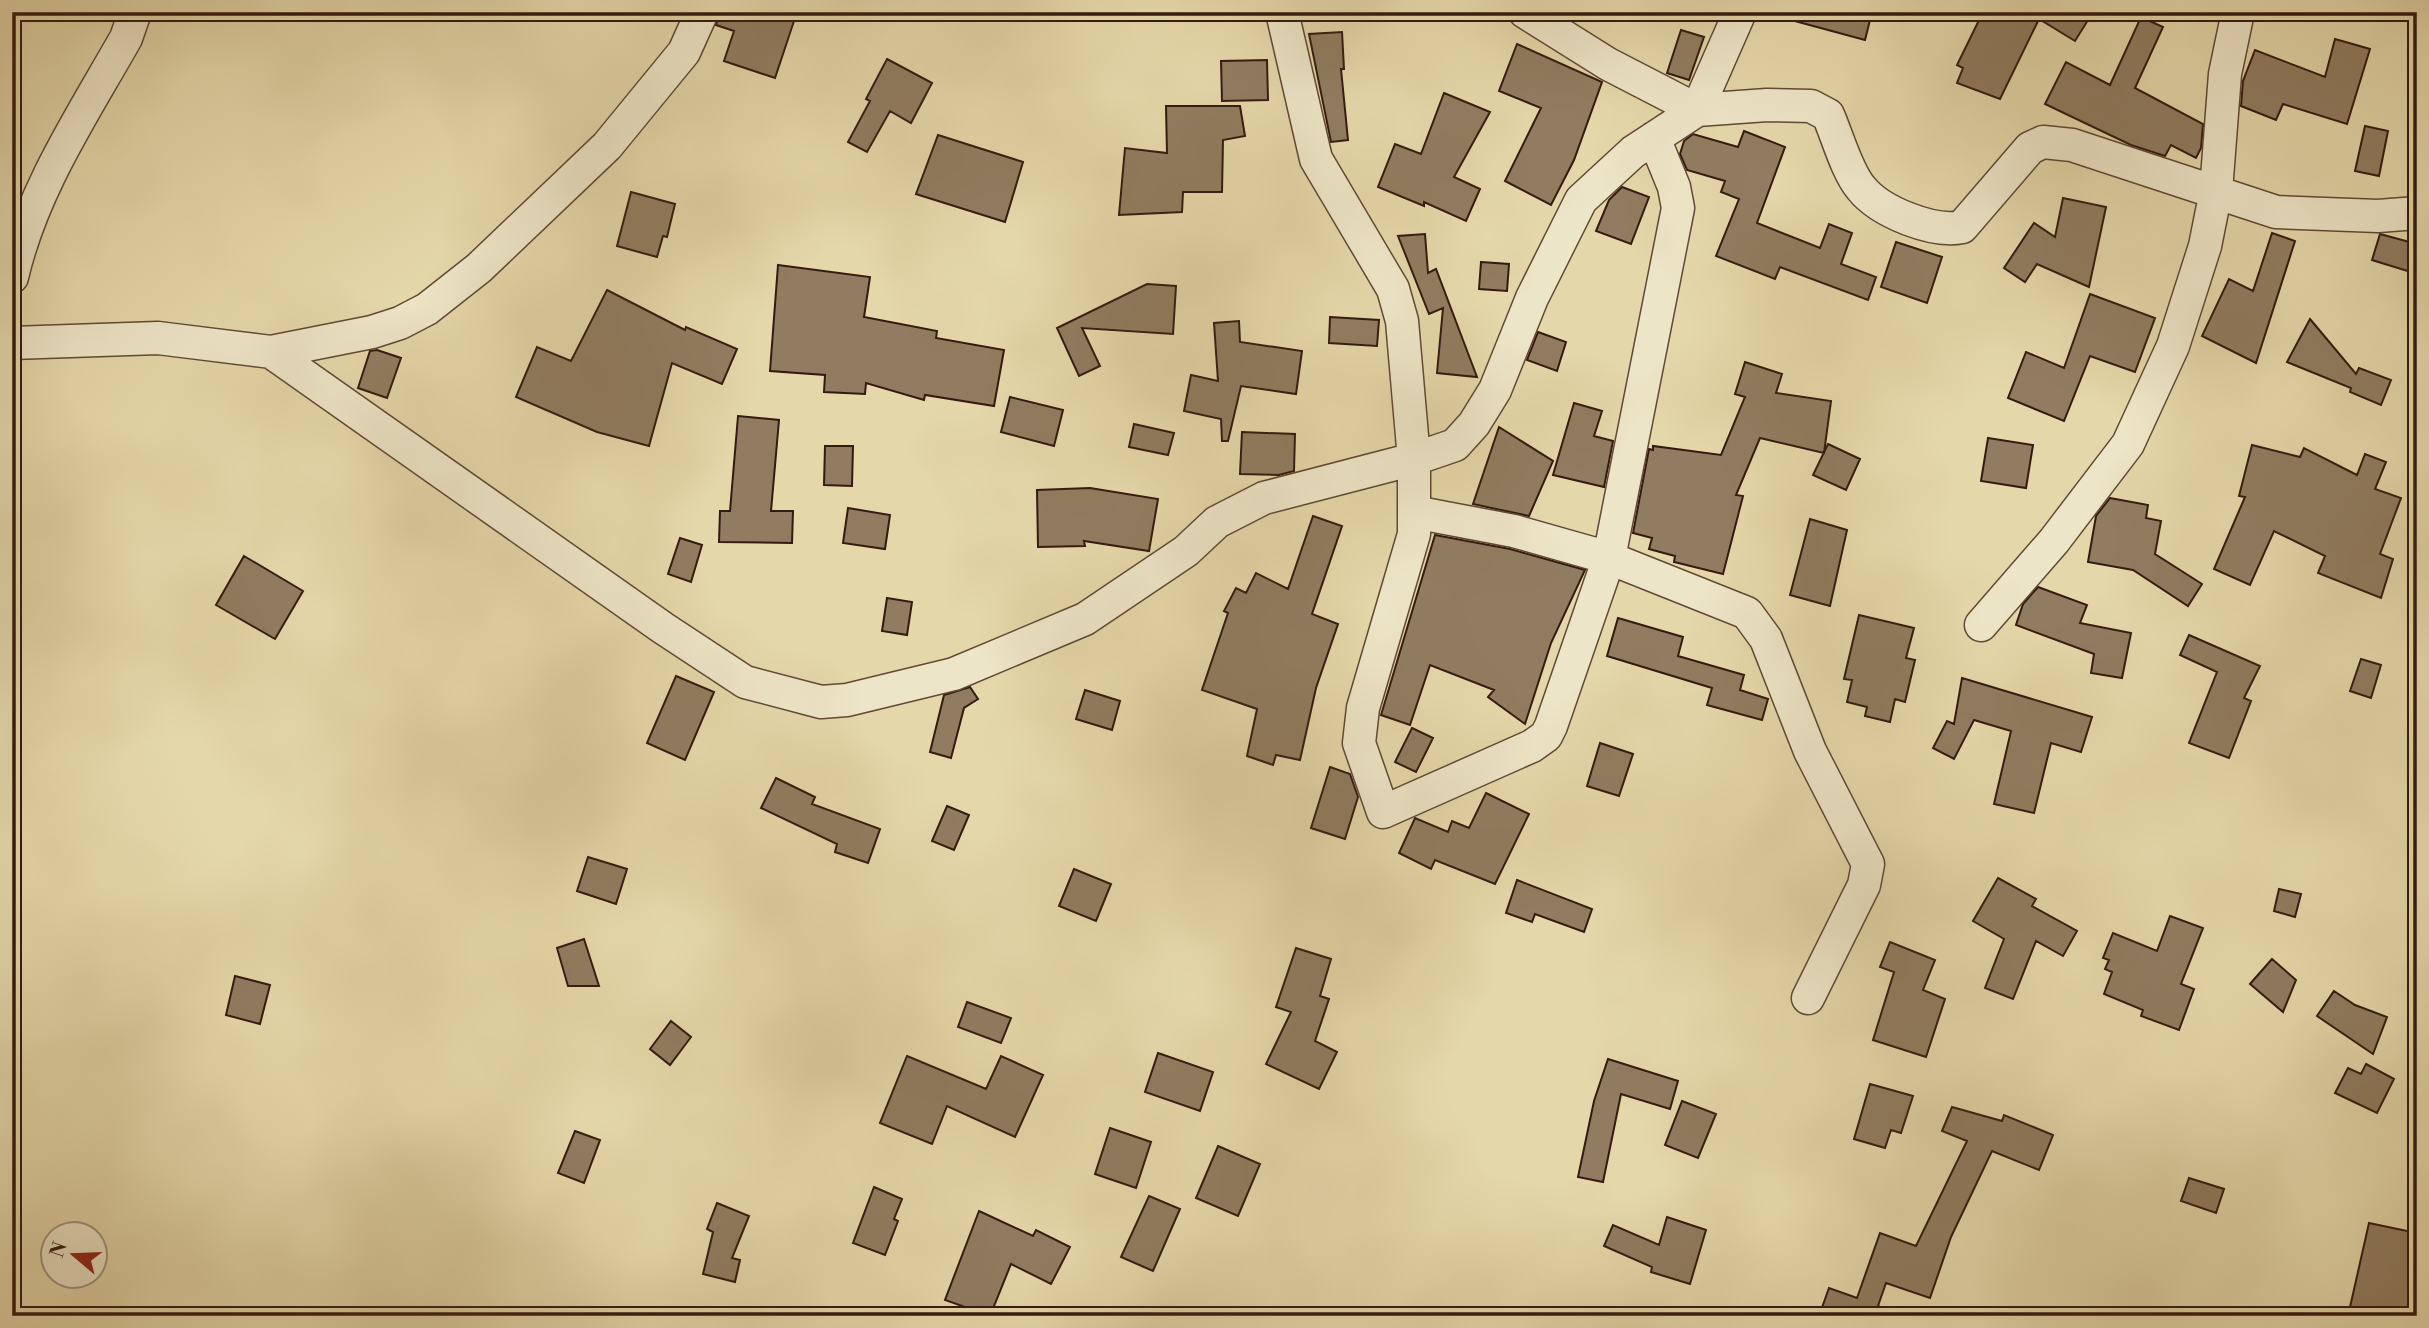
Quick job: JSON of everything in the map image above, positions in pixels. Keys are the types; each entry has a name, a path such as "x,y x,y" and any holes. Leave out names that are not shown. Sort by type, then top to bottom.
{"street":[{"path":"12,277 18,250 39,196 126,38 135,12"},
{"path":"12,343 158,338 271,352 372,332 400,323 427,309 479,268 607,146 684,52 702,12"},
{"path":"1282,12 1317,159 1393,289 1399,305 1415,459 1411,548 1363,708 1360,729 1361,754 1383,813 1519,752 1546,736 1609,558 1678,208 1674,187 1654,138"},
{"path":"1525,12 1608,64 1697,110"},
{"path":"1697,110 1740,12"},
{"path":"1980,625 2054,541 2128,444 2179,328 2205,246 2216,191 2224,74 2238,12"},
{"path":"271,352 745,682 821,702 847,700 954,674 1085,619 1186,551 1217,522 1264,498 1415,459 1455,445 1474,424 1495,390 1532,298 1581,200 1633,152 1697,110 1767,105 1820,109 1828,115 1859,187 1880,204 1937,229 1962,227 2030,148 2043,142 2072,145 2276,212 2378,216 2417,213"},
{"path":"1414,512 1514,531 1609,558 1732,605 1758,624 1810,751 1868,864 1864,885 1808,998"}],"building":[{"path":"720,12 776,12 795,18 775,78 724,61 734,31 716,25"},
{"path":"1792,12 1872,12 1865,40 1791,20"},
{"path":"1983,12 2093,12 2075,41 2039,19 2000,99 1957,83 1963,68 1957,65"},
{"path":"2141,17 2163,27 2135,88 2203,124 2201,148 2196,158 2171,145 2165,156 2131,145 2045,104 2066,62 2110,85"},
{"path":"1681,30 1704,37 1689,80 1667,73"},
{"path":"1342,32 1344,69 1341,69 1348,140 1331,142 1309,34"},
{"path":"2335,39 2370,49 2347,124 2283,104 2276,120 2241,106 2243,81 2255,50 2325,77"},
{"path":"1517,44 1602,82 1574,160 1551,205 1505,181 1541,108 1499,91"},
{"path":"887,59 932,83 911,123 890,111 867,152 848,142 870,101 866,99"},
{"path":"1267,60 1268,100 1222,101 1221,61"},
{"path":"1444,93 1490,112 1454,177 1480,189 1466,221 1424,202 1424,206 1378,187 1395,144 1421,154"},
{"path":"1166,106 1240,106 1245,136 1223,140 1222,192 1183,192 1182,212 1119,215 1125,148 1167,153"},
{"path":"2365,126 2388,131 2379,176 2355,171"},
{"path":"1744,131 1785,147 1757,223 1820,248 1829,224 1852,233 1841,264 1876,277 1868,300 1780,267 1775,279 1716,256 1739,199 1721,192 1725,181 1687,170 1680,154 1684,141 1693,134 1738,147"},
{"path":"938,135 1023,162 1005,222 916,194"},
{"path":"1622,187 1649,197 1631,244 1596,231 1609,200"},
{"path":"631,192 675,204 667,237 663,236 657,257 617,246"},
{"path":"2063,198 2106,207 2089,287 2037,264 2025,282 2004,268 2034,223 2055,237"},
{"path":"2272,233 2295,241 2256,363 2202,336 2229,279 2253,291"},
{"path":"1425,234 1428,273 1436,269 1477,377 1437,373 1443,308 1429,314 1398,236"},
{"path":"2380,234 2417,244 2417,274 2372,260"},
{"path":"1896,242 1942,257 1927,303 1881,287"},
{"path":"1481,262 1509,264 1507,291 1479,289"},
{"path":"778,265 870,277 864,317 937,331 936,338 1004,350 994,406 925,395 924,400 866,383 865,394 824,392 825,375 770,371"},
{"path":"1147,284 1176,286 1173,334 1082,328 1100,366 1079,376 1057,328"},
{"path":"607,290 685,330 686,327 737,349 722,384 672,363 649,446 597,432 516,397 537,347 571,361"},
{"path":"2090,294 2155,318 2135,372 2090,356 2064,421 2008,398 2026,352 2064,368"},
{"path":"1330,317 1379,320 1377,346 1329,343"},
{"path":"2310,319 2356,374 2359,368 2391,380 2381,405 2350,392 2351,388 2287,362"},
{"path":"1239,321 1240,342 1302,351 1296,394 1241,386 1228,441 1222,441 1221,419 1184,411 1191,375 1218,381 1214,323"},
{"path":"1538,332 1566,342 1557,371 1527,360"},
{"path":"377,350 401,358 387,398 358,388 370,351"},
{"path":"1745,362 1782,374 1776,393 1831,401 1824,453 1760,438 1736,495 1743,496 1723,574 1674,562 1675,556 1649,549 1652,538 1633,533 1649,449 1653,450 1653,446 1721,455 1745,397 1735,394"},
{"path":"1010,397 1063,410 1054,446 1001,432"},
{"path":"1574,403 1602,411 1594,436 1613,441 1604,487 1553,475"},
{"path":"738,416 779,420 771,511 793,511 792,543 719,542 720,511 730,511"},
{"path":"1134,424 1174,433 1168,455 1129,447"},
{"path":"1499,427 1553,461 1529,516 1473,504"},
{"path":"1242,432 1295,434 1294,471 1279,475 1240,474"},
{"path":"1988,438 2033,445 2026,488 1981,481"},
{"path":"1828,444 1860,459 1846,490 1813,475"},
{"path":"2252,445 2300,457 2304,448 2357,475 2365,454 2386,462 2375,489 2401,498 2380,554 2393,559 2381,598 2318,573 2325,556 2274,531 2250,585 2214,569 2245,497 2239,496"},
{"path":"825,446 853,446 852,486 824,485"},
{"path":"1090,488 1158,499 1149,551 1084,541 1085,546 1038,547 1037,490"},
{"path":"2110,498 2148,505 2146,518 2161,521 2155,554 2202,584 2188,606 2133,570 2088,562 2096,516"},
{"path":"848,508 890,515 885,549 843,543"},
{"path":"1313,516 1342,526 1312,614 1338,624 1316,688 1300,760 1276,755 1273,765 1247,756 1257,709 1202,690 1228,613 1224,611 1236,588 1246,593 1256,573 1288,589"},
{"path":"1810,519 1847,530 1830,606 1790,595"},
{"path":"1435,535 1510,549 1585,570 1551,643 1525,724 1488,697 1494,690 1430,665 1410,725 1381,715"},
{"path":"680,538 702,545 691,582 668,574"},
{"path":"244,556 303,591 275,639 216,605"},
{"path":"2038,587 2087,605 2080,623 2131,633 2122,678 2091,673 2094,654 2016,625 2023,604"},
{"path":"887,598 912,602 907,635 882,631"},
{"path":"1859,615 1914,628 1906,658 1915,660 1905,702 1895,699 1890,722 1865,716 1867,707 1847,702 1852,680 1844,679"},
{"path":"1618,618 1683,637 1678,656 1744,675 1740,690 1768,699 1762,720 1707,705 1712,688 1607,656"},
{"path":"2189,635 2260,666 2244,698 2251,701 2229,758 2189,743 2217,672 2180,655"},
{"path":"2361,659 2381,665 2371,698 2350,691"},
{"path":"676,676 714,692 685,760 647,743"},
{"path":"1962,678 2092,717 2081,752 2051,743 2034,813 1994,804 2011,731 1974,720 1954,759 1933,748 1947,721 1954,724"},
{"path":"970,687 978,699 964,708 951,758 930,752 944,695"},
{"path":"1085,690 1120,701 1112,730 1076,719"},
{"path":"1412,728 1433,738 1416,772 1395,762"},
{"path":"1600,743 1633,754 1619,796 1587,786"},
{"path":"1330,767 1350,774 1358,797 1345,839 1311,828"},
{"path":"776,778 815,797 812,804 880,829 868,863 835,852 837,844 761,808"},
{"path":"1486,793 1529,814 1495,884 1435,860 1431,869 1399,853 1415,818 1448,832 1452,821 1469,828"},
{"path":"947,806 969,815 954,850 932,841"},
{"path":"588,857 627,869 616,904 577,891"},
{"path":"1074,869 1111,884 1096,921 1059,906"},
{"path":"1998,878 2036,899 2032,906 2077,931 2063,956 2036,941 2013,999 1985,988 2004,939 1973,921"},
{"path":"1517,880 1592,909 1584,932 1535,914 1532,922 1506,913"},
{"path":"2279,889 2301,894 2295,917 2274,911"},
{"path":"2170,916 2203,928 2181,984 2194,989 2179,1030 2141,1016 2143,1010 2104,994 2112,972 2105,969 2109,960 2103,958 2113,933 2157,951"},
{"path":"584,939 599,986 568,986 557,948"},
{"path":"1890,942 1935,960 1923,990 1945,999 1926,1057 1873,1040 1894,972 1880,967"},
{"path":"1296,948 1331,959 1320,996 1329,999 1315,1041 1337,1052 1319,1089 1266,1064 1291,1012 1276,1007"},
{"path":"2272,959 2296,980 2283,1012 2250,984"},
{"path":"235,976 270,985 260,1024 226,1015"},
{"path":"2334,991 2355,1005 2387,1017 2373,1054 2317,1016"},
{"path":"967,1002 1011,1018 1001,1043 958,1027"},
{"path":"671,1021 691,1037 670,1065 650,1049"},
{"path":"1158,1053 1213,1072 1200,1111 1145,1092"},
{"path":"907,1056 986,1089 1001,1056 1043,1075 1015,1137 947,1106 932,1144 880,1123"},
{"path":"1608,1059 1678,1081 1670,1109 1621,1094 1603,1182 1578,1177 1594,1101"},
{"path":"2366,1064 2394,1079 2377,1113 2335,1093 2348,1068 2361,1074"},
{"path":"1870,1084 1913,1096 1901,1133 1891,1130 1885,1148 1854,1139"},
{"path":"1682,1101 1716,1114 1698,1158 1665,1145"},
{"path":"1952,1107 2002,1121 2004,1115 2053,1135 2039,1170 1992,1151 1951,1237 1930,1298 1886,1283 1878,1306 1897,1316 1819,1316 1829,1288 1857,1298 1880,1233 1916,1246 1967,1141 1942,1131"},
{"path":"1110,1128 1151,1142 1136,1188 1095,1174"},
{"path":"575,1131 600,1140 584,1183 558,1173"},
{"path":"1218,1146 1260,1164 1238,1216 1196,1198"},
{"path":"2189,1178 2224,1189 2216,1213 2181,1201"},
{"path":"874,1187 902,1199 894,1219 898,1221 885,1255 853,1243"},
{"path":"1149,1196 1180,1209 1153,1271 1121,1257"},
{"path":"717,1203 749,1216 732,1258 740,1260 735,1282 703,1274 713,1232 707,1229"},
{"path":"979,1211 1033,1236 1036,1230 1070,1247 1051,1284 1011,1264 990,1316 945,1300"},
{"path":"1667,1217 1706,1230 1690,1284 1651,1272 1652,1267 1604,1246 1613,1225 1659,1245"},
{"path":"2369,1223 2417,1233 2417,1316 2348,1316"}]}
